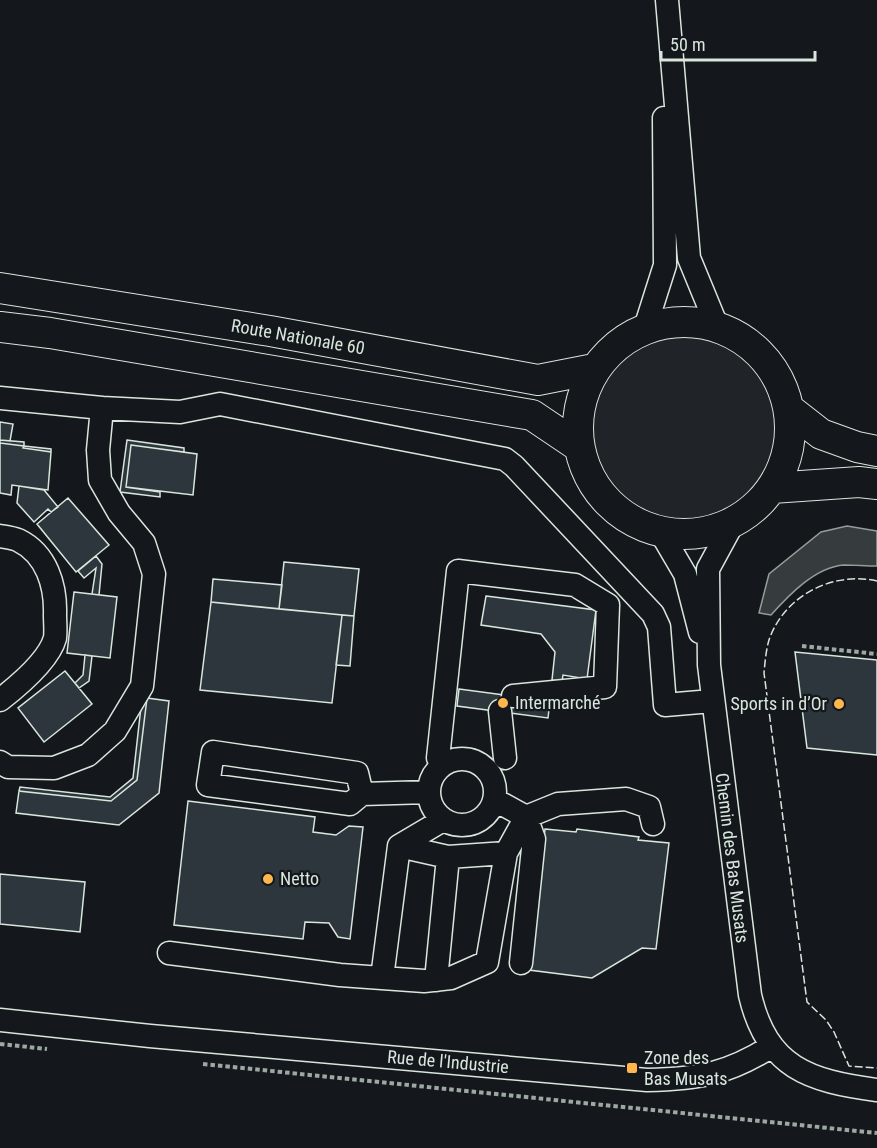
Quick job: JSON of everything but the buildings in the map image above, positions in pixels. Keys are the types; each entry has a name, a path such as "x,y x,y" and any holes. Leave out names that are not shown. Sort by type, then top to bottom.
{"main road":[{"name":"Route Nationale 60","path":"0,288 270,332 538,380 594,369"},
{"path":"681,320 717,326 751,344 776,373 789,409 789,450 772,488 755,508 733,523 698,534 661,533 622,516 593,485 578,446 579,406 594,369 616,344 645,328 681,320"},
{"name":"Route Nationale 60","path":"0,327 50,333 532,415 578,446"},
{"path":"789,409 821,434 857,447 877,451"},
{"path":"772,488 859,482 877,484"}],"street":[{"path":"645,328 665,265 663,0"},
{"path":"667,0 689,258 717,326"},
{"path":"0,398 102,408 180,412 220,404 505,459 531,483 652,614 658,627 665,705 712,701"},
{"path":"0,762 8,767 54,768 88,755 115,731 142,686 154,574 144,543 119,513 100,480 98,450 102,408"},
{"name":"Chemin des Bas Musats","path":"733,523 708,569 709,665 750,995 754,1015 761,1031 772,1046"},
{"name":"Chemin des Bas Musats","path":"661,533 685,574 709,665"},
{"path":"0,536 18,540 36,555 51,576 56,601 55,638 46,655 18,686 0,700"},
{"path":"442,764 438,758 458,571 575,585 608,605 605,687 507,704 505,758"},
{"path":"362,794 357,773 213,752 208,785 350,804 362,794 428,792"},
{"path":"466,758 478,762 488,770 495,784 495,800 487,814 474,823 458,825 443,820 432,808 428,792 432,776 442,764 453,759 466,758"},
{"path":"169,953 339,975 424,981 451,978 487,962 506,853 526,817 558,804 626,799 649,807 653,824"},
{"path":"495,800 526,817 534,839 521,963"},
{"path":"399,846 443,820"},
{"path":"399,846 448,857 506,853"},
{"path":"382,978 399,846"},
{"path":"436,980 448,857"},
{"name":"Rue de l'Industrie","path":"0,1020 150,1036 647,1080 686,1079 716,1073 737,1066 772,1046"},
{"path":"772,1046 792,1066 814,1078 850,1087 877,1090"}],"path":[{"path":"802,646 877,654"},
{"path":"0,1044 54,1049"},
{"path":"194,1063 877,1133"}],"shaded area":[{"path":"684,334 719,341 735,350 749,362 761,376 770,392 777,427 770,462 761,478 749,492 735,504 719,513 684,520 649,513 633,504 619,492 607,478 598,462 591,427 598,392 607,376 619,362 633,350 649,341"},
{"path":"847,526 877,531 877,566 833,567 803,584 771,615 759,613 769,574 821,532"}],"fence":[{"path":"877,581 843,580 812,590 798,599 776,624 768,644 764,673 807,1002 826,1020 834,1032 849,1066 877,1068"}],"place":[{"name":"Intermarché","path":"503,703"},
{"name":"Sports in d’Or","path":"839,704"},
{"name":"Netto","path":"268,879"},
{"name":"Zone des Bas Musats","path":"632,1068"}]}
